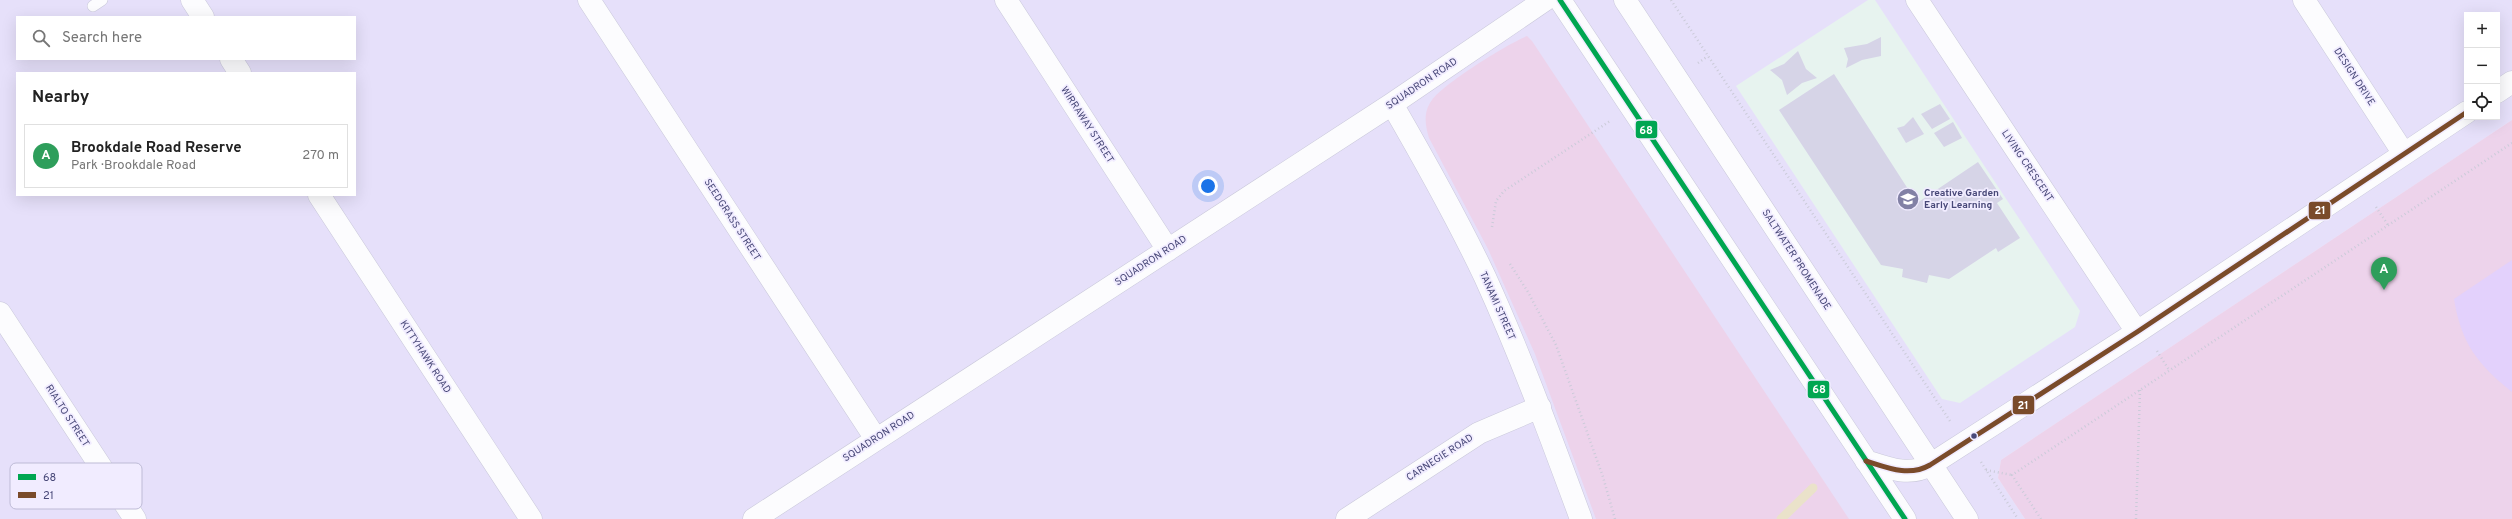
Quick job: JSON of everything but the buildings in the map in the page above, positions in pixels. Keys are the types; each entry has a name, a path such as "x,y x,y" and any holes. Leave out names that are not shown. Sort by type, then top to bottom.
{"street":[{"path":"192,0 202,16"},
{"name":"SEEDGRASS STREET","path":"589,0 876,439"},
{"name":"WIRRAWAY STREET","path":"1006,0 1168,250"},
{"name":"SQUADRON ROAD","path":"754,519 1392,104 1545,0"},
{"path":"1560,0 1905,519"},
{"name":"SALTWATER PROMENADE","path":"1625,0 1966,519"},
{"name":"LIVING CRESCENT","path":"1917,0 2137,332"},
{"name":"DESIGN DRIVE","path":"2304,0 2404,154"},
{"path":"232,60 239,72"},
{"path":"2500,90 2512,82"},
{"name":"TANAMI STREET","path":"1392,104 1446,200 1484,276 1540,407 1580,519"},
{"path":"1866,461 1900,471 1922,470 1966,440 2137,332 2464,114"},
{"name":"KITTYHAWK ROAD","path":"321,196 531,519"},
{"name":"RIALTO STREET","path":"0,313 98,463"},
{"name":"CARNEGIE ROAD","path":"1347,519 1479,433 1540,407"},
{"name":"RIALTO STREET","path":"128,509 135,519"}],"path":[{"path":"1671,0 1946,416 1966,440 2018,519"},
{"path":"1676,77 1708,56"},
{"path":"1492,230 1492,214 1496,201 1504,191 1630,107"},
{"path":"1986,470 2012,474 2512,143"},
{"path":"2376,207 2388,225"},
{"path":"1509,262 1543,318 1556,345 1615,519"},
{"path":"2157,351 2170,370"},
{"path":"2136,519 2140,390"},
{"path":"2012,474 2041,519"}],"shaded area":[{"path":"0,0 2512,0 2512,120 2001,460 1998,478 2025,519 0,519"},
{"name":"Creative Garden Early Learning","path":"1868,0 1875,0 2080,311 2075,327 1960,403 1942,399 1736,86"},
{"path":"1527,36 1532,41 1849,519 1596,519 1535,354 1488,249 1429,138 1426,123 1427,109 1438,93 1476,65 1505,47"},
{"path":"2512,120 2512,519 2025,519 1998,478 2001,460"}],"sand":[{"path":"2512,260 2512,392 2490,372 2466,341 2457,315 2454,299"}],"waterway":[{"path":"1781,519 1813,488"}],"transit line":[{"name":"68","path":"1560,0 1905,519"},
{"name":"21","path":"1866,461 1890,469 1906,471 1922,469 1930,465 2137,332 2464,114"}],"place":[{"name":"Creative Garden Early Learning","path":"1908,199"},
{"name":"Brookdale Road Reserve","path":"2384,290"}]}
